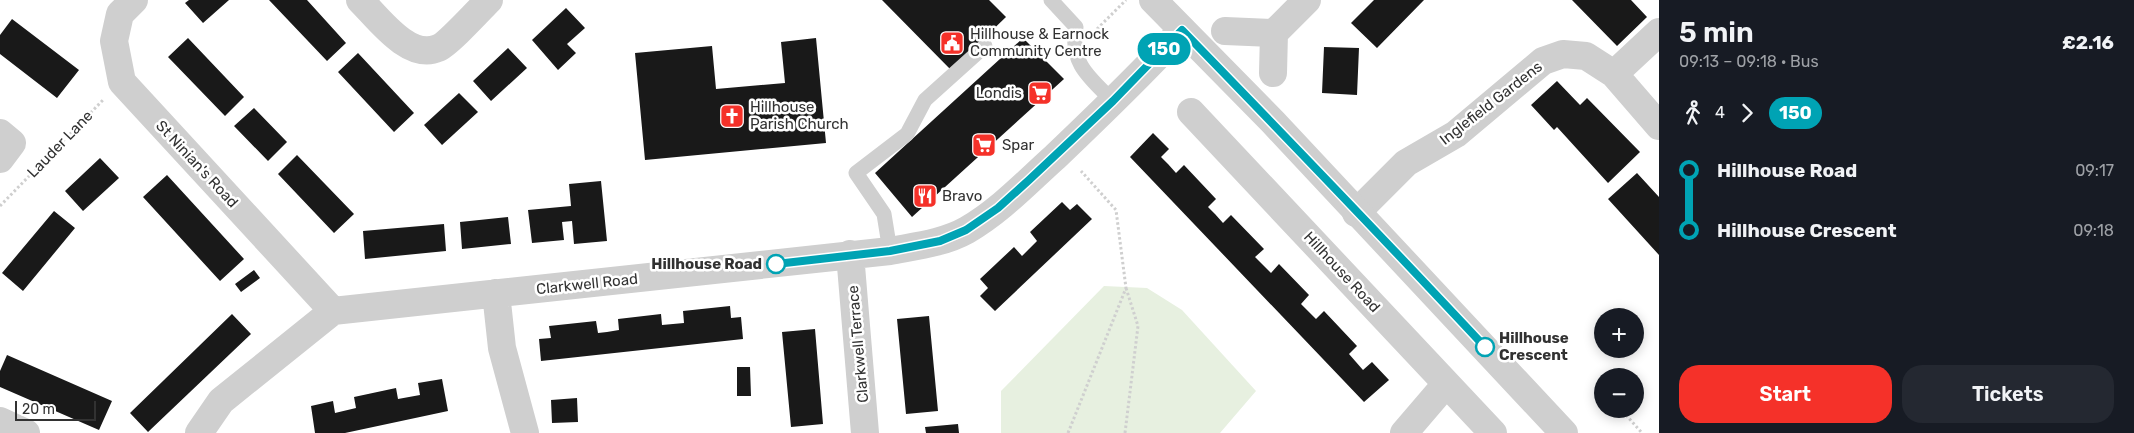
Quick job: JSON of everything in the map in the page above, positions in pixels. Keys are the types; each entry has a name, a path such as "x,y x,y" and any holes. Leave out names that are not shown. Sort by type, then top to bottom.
{"street":[{"path":"122,82 114,41 120,14 134,0"},
{"path":"360,0 401,42 420,51 438,48 489,0"},
{"path":"1153,0 1273,122 1356,213 1564,433"},
{"path":"1273,74 1274,33 1307,0"},
{"name":"Clarkwell Road","path":"333,311 673,276 850,254 890,251 940,241 966,230 998,208 1113,101 1182,30"},
{"path":"1225,31 1274,33"},
{"path":"1614,74 1659,32"},
{"name":"Inglefield Gardens","path":"1356,213 1406,164 1456,134 1543,61 1563,54 1586,56 1614,74 1659,126"},
{"name":"St Ninian's Road","path":"122,82 333,311"},
{"name":"Hillhouse Road","path":"1191,112 1493,433"},
{"path":"0,133 12,143 0,159"},
{"name":"Clarkwell Terrace","path":"850,254 865,433"},
{"path":"496,293 502,348 525,433"},
{"path":"199,433 221,401 333,311"},
{"path":"1404,433 1446,384"},
{"path":"0,421 26,433"}],"lane":[{"path":"1051,0 1075,32 1075,55 1079,64 1113,101"},
{"path":"890,251 884,214 856,173 907,134 925,100 985,46"}],"path":[{"path":"1075,32 1089,37 1126,0"},
{"name":"Lauder Lane","path":"0,206 81,121 122,82"},
{"path":"1061,150 1116,210 1126,288 1138,326 1125,433"},
{"path":"1068,433 1126,288"},
{"path":"1628,418 1642,433"}],"green space":[{"path":"1104,286 1147,288 1182,310 1256,391 1220,433 1001,433 1001,391"}],"building":[{"path":"189,0 229,0 203,23 185,3"},
{"path":"269,0 307,0 346,43 327,61"},
{"name":"Hillhouse & Earnock Community Centre","path":"882,0 989,0 1006,17 951,70"},
{"path":"1374,0 1424,0 1377,48 1351,23"},
{"path":"1572,0 1631,0 1647,17 1617,46"},
{"path":"566,8 585,28 567,44 576,53 558,70 532,40"},
{"path":"12,19 79,70 57,98 0,54 0,35"},
{"path":"188,38 244,97 225,116 168,57"},
{"name":"Hillhouse Parish Church","path":"816,38 826,143 645,160 635,53 712,46 716,89 785,83 781,42"},
{"path":"1023,38 1064,79 912,217 875,173"},
{"path":"1324,47 1359,48 1357,95 1322,93"},
{"path":"508,48 527,68 491,101 473,81"},
{"path":"358,53 414,113 394,132 338,72"},
{"path":"1557,81 1580,105 1587,98 1640,152 1608,183 1557,127 1554,130 1531,105"},
{"path":"459,93 478,112 442,145 424,125"},
{"path":"254,108 287,142 268,161 234,126"},
{"path":"1153,133 1169,149 1161,157 1176,173 1184,165 1216,199 1208,207 1223,223 1231,215 1264,249 1255,257 1271,273 1279,264 1309,295 1301,304 1316,319 1324,311 1357,346 1349,354 1363,370 1372,362 1389,380 1364,402 1130,157"},
{"path":"297,155 354,214 334,233 278,174"},
{"path":"100,158 119,178 83,211 65,191"},
{"path":"1637,173 1659,197 1659,255 1608,199"},
{"path":"167,175 244,259 220,281 143,197"},
{"path":"601,181 607,241 574,244 572,221 562,222 564,240 532,243 528,210 571,206 569,184"},
{"path":"1062,202 1070,210 1077,204 1092,219 995,311 980,296 988,288 980,279 1014,247 1022,256 1037,241 1030,232"},
{"path":"54,211 75,228 23,291 2,273"},
{"path":"508,217 511,244 462,249 460,222"},
{"path":"444,224 446,251 365,259 363,231"},
{"path":"254,270 260,278 241,292 235,284"},
{"path":"730,306 731,318 741,317 743,339 541,361 539,339 551,338 549,326 596,321 598,333 619,330 618,319 661,314 662,325 684,323 683,311"},
{"path":"232,314 251,334 148,432 130,413"},
{"path":"929,316 938,411 906,414 897,319"},
{"path":"815,329 823,424 791,427 782,332"},
{"path":"7,355 112,401 99,430 0,387 0,371"},
{"path":"737,367 750,367 751,396 737,396"},
{"path":"442,379 448,411 345,433 315,433 311,406 333,401 335,413 356,408 354,397 396,388 398,399 420,395 418,383"},
{"path":"577,398 578,422 552,423 551,400"},
{"path":"958,424 959,433 926,433 925,427"}],"bus line":[{"name":"150","path":"776,264 850,254 890,251 940,241 966,230 998,208 1029,180 1113,101 1182,30 1273,122 1356,213 1485,347"}],"place":[{"name":"Hillhouse & Earnock Community Centre","path":"952,43"},
{"name":"Londis","path":"1040,93"},
{"name":"Hillhouse Parish Church","path":"732,116"},
{"name":"Spar","path":"984,145"},
{"name":"Bravo","path":"925,196"},
{"name":"Hillhouse Road","path":"776,264"},
{"name":"Hillhouse Crescent","path":"1485,347"}]}
